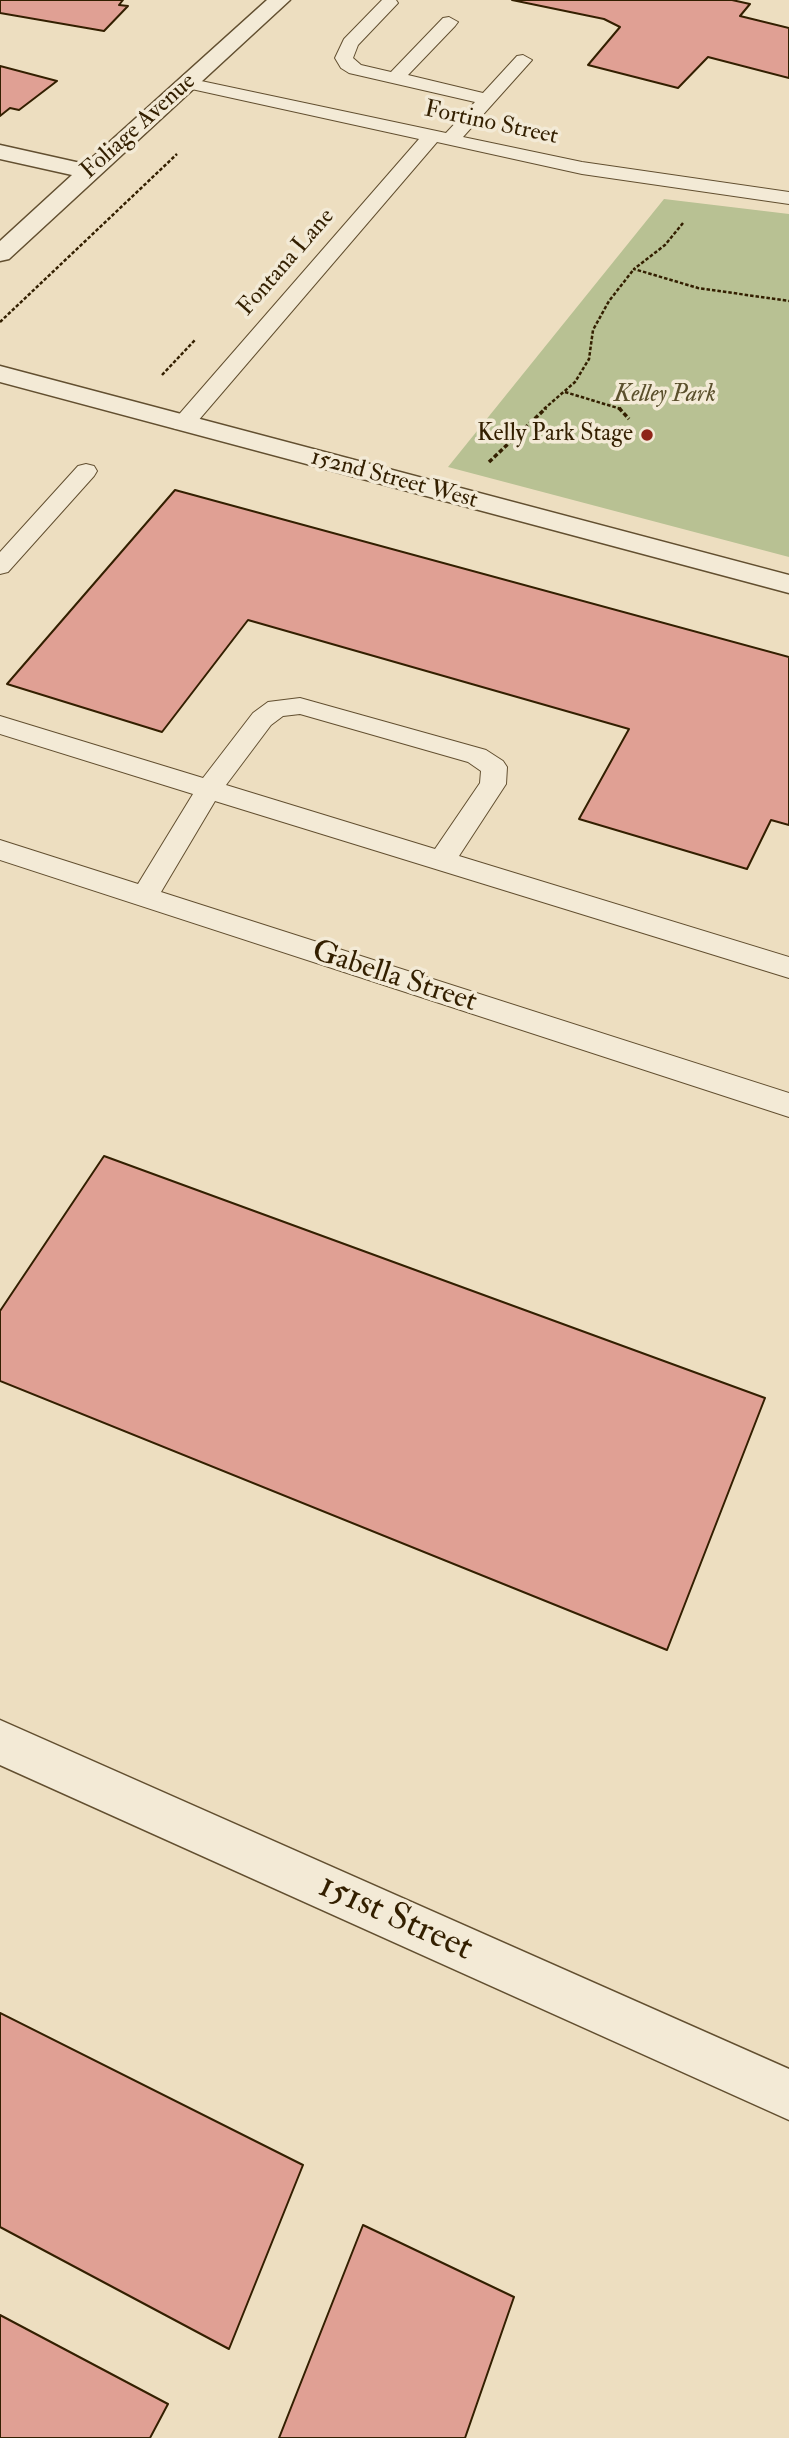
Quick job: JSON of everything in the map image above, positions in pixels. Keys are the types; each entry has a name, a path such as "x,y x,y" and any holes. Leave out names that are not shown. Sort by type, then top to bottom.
{"street":[{"name":"Foliage Avenue","path":"0,254 279,0"},
{"path":"0,152 89,172"},
{"name":"152nd Street West","path":"0,374 789,584"},
{"name":"151st Street","path":"0,1742 789,2095"}],"lane":[{"path":"389,4 350,43 344,58 355,69 487,99"},
{"path":"395,78 449,22"},
{"name":"Fontana Lane","path":"183,424 440,139 487,99 523,60"},
{"name":"Fortino Street","path":"187,83 440,139 642,179 789,198"},
{"path":"0,567 86,471"},
{"path":"144,898 209,789 262,719 277,708 300,706 477,756 494,767 493,784 442,860"},
{"path":"0,725 789,968"},
{"name":"Gabella Street","path":"0,850 789,1105"}],"path":[{"path":"0,322 240,95"},
{"path":"485,470 494,454 575,382 589,359 593,330 609,301 634,269 665,246 683,225 685,215"},
{"path":"634,269 698,288 789,301"},
{"path":"564,392 620,408 629,419"}],"green space":[{"name":"Kelley Park","path":"664,199 789,214 789,557 448,467"}],"building":[{"path":"0,0 123,0 119,5 128,6 104,31 0,13"},
{"path":"512,0 732,0 750,4 740,16 789,28 789,78 708,57 678,88 588,65 620,27 604,19"},
{"path":"0,66 57,81 19,110 10,108 0,116"},
{"path":"175,490 789,657 789,825 771,820 747,869 579,819 629,729 248,620 162,732 7,684"},
{"path":"104,1156 765,1398 667,1650 0,1381 0,1311"},
{"path":"0,2013 303,2165 229,2349 0,2227"},
{"path":"363,2225 514,2297 465,2438 279,2438"},
{"path":"0,2315 168,2404 150,2438 0,2438"}],"place":[{"name":"Kelly Park Stage","path":"647,435"}]}
